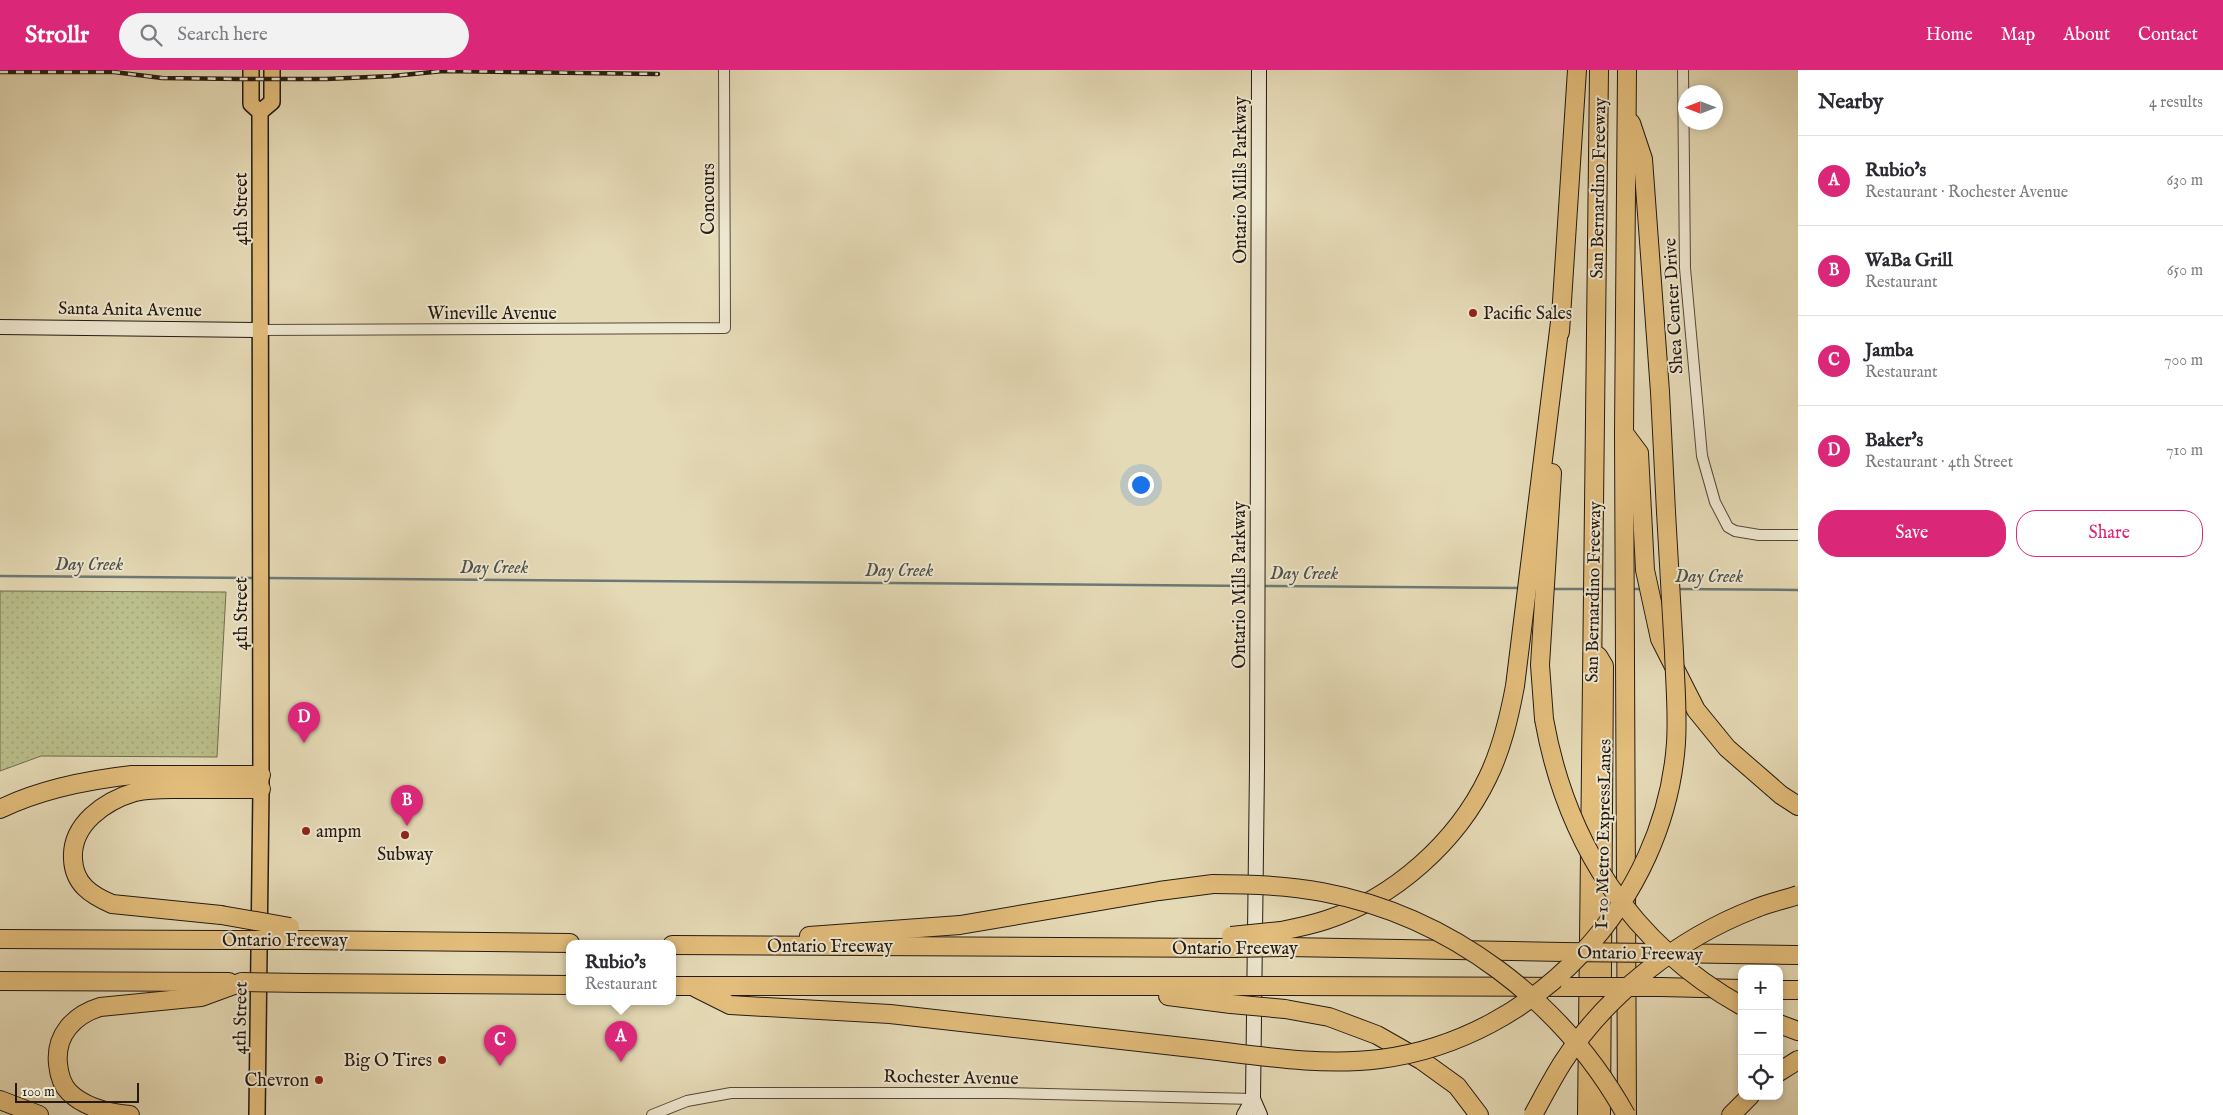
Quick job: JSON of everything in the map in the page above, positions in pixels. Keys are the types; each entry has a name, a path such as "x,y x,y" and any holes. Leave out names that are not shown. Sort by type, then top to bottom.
{"highway":[{"path":"1577,70 1560,322 1537,568 1542,614 1540,665 1544,719 1556,776 1565,802 1579,834 1607,883 1653,940 1692,974 1738,1003"},
{"name":"San Bernardino Freeway","path":"1588,1115 1599,70"},
{"name":"San Bernardino Freeway","path":"1626,70 1624,433 1626,1115"},
{"path":"691,986 730,1005 890,1014 1310,1061 1345,1062 1419,1051 1477,1029 1520,1006 1551,983 1577,959 1622,904 1656,835 1672,770 1677,710 1660,392 1643,159 1626,106"},
{"path":"1624,433 1638,453 1645,570 1660,638 1696,710 1727,748 1798,806"},
{"path":"1284,939 1351,910 1381,894 1424,862 1459,824 1488,778 1506,731 1514,686 1523,610 1537,568"},
{"name":"I-10 Metro ExpressLanes","path":"1592,647 1604,666 1601,1115"},
{"path":"0,809 59,788 113,777 141,775 261,782"},
{"path":"261,782 137,792 106,805 83,824 74,841 72,851 76,873 86,890 112,904 221,915 294,934"},
{"path":"726,945 845,932 960,925 1159,891 1213,884 1288,886 1350,898 1393,912 1460,944 1490,963 1548,1011 1596,1067 1626,1115"},
{"path":"1533,1115 1562,1062 1591,1024 1652,967 1721,924 1754,909 1798,895"},
{"name":"Ontario Freeway","path":"0,939 222,940 294,934 367,941 566,943"},
{"name":"Ontario Freeway","path":"676,945 1154,948 1284,939 1563,952 1798,955"},
{"path":"0,981 220,986 242,982 566,985"},
{"path":"130,1115 95,1108 80,1101 68,1091 59,1071 57,1054 65,1031 74,1020 87,1011 100,1007 201,997 220,986"},
{"name":"Ontario Freeway","path":"676,986 1098,988 1287,986 1738,989"},
{"path":"1098,988 1285,1009 1329,1017 1377,1035 1421,1060 1457,1086 1479,1115"},
{"path":"1783,990 1798,990"},
{"path":"1783,1025 1798,1031"},
{"path":"1783,1069 1798,1060"},
{"path":"0,1100 39,1115"},
{"path":"1731,1115 1746,1100"}],"main road":[{"name":"4th Street","path":"251,70 251,104 260,112 259,600 261,782 257,1115"},
{"path":"260,112 272,102 272,70"},
{"name":"Ontario Mills Parkway","path":"1259,70 1253,1099 1260,1115"},
{"name":"Santa Anita Avenue","path":"0,327 260,330"},
{"name":"Ontario Mills Parkway","path":"1244,1115 1253,1099"}],"street":[{"name":"Concours","path":"724,70 725,328"},
{"name":"Shea Center Drive","path":"1683,70 1685,268 1702,456 1715,502 1728,527 1735,531 1759,535 1798,535"},
{"name":"Wineville Avenue","path":"260,330 725,328"},
{"name":"Rochester Avenue","path":"652,1115 688,1101 730,1093 1004,1093 1253,1099"}],"green space":[{"path":"0,591 226,592 217,757 41,756 0,771"}],"waterway":[{"name":"Day Creek","path":"0,576 256,578"},
{"name":"Day Creek","path":"266,578 1253,586"},
{"name":"Day Creek","path":"1261,586 1521,588"},
{"name":"Day Creek","path":"1551,589 1586,589"},
{"name":"Day Creek","path":"1599,589 1618,589"},
{"name":"Day Creek","path":"1631,589 1643,589"},
{"name":"Day Creek","path":"1676,589 1798,590"}],"railway":[{"path":"0,72 114,72 162,78 241,79 326,79 393,76 443,71 658,74"}],"place":[{"name":"Pacific Sales","path":"1473,313"},
{"name":"Baker's","path":"304,743"},
{"name":"WaBa Grill","path":"407,826"},
{"name":"ampm","path":"306,831"},
{"name":"Subway","path":"405,835"},
{"name":"Big O Tires","path":"442,1060"},
{"name":"Rubio's","path":"621,1062"},
{"name":"Jamba","path":"500,1066"},
{"name":"Chevron","path":"319,1080"}]}
